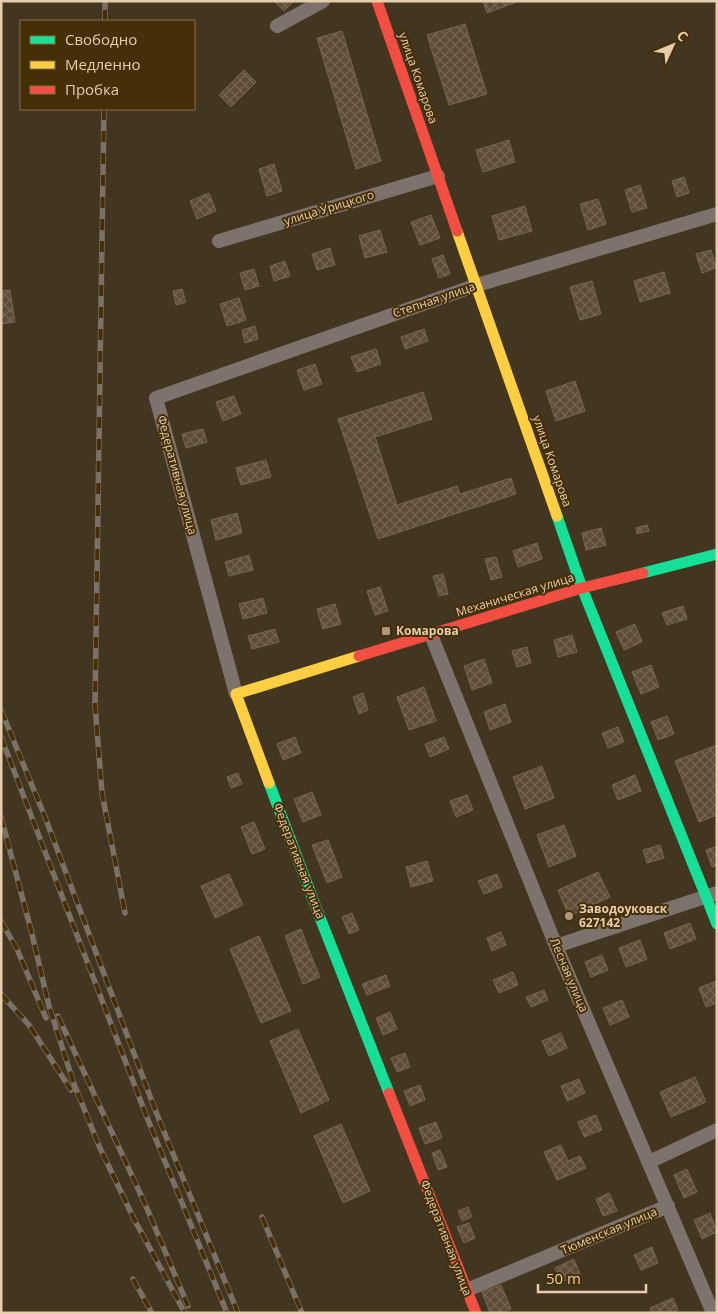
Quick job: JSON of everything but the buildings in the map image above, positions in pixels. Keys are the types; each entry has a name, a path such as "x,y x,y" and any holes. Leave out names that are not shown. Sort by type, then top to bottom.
{"street":[{"path":"277,26 323,1"},
{"name":"улица Комарова","path":"377,1 582,588 712,895 717,924"},
{"name":"улица Урицкого","path":"219,241 438,176"},
{"name":"Степная улица","path":"156,398 476,285 717,214"},
{"name":"Федеративная улица","path":"156,398 236,694 321,919 476,1313"},
{"name":"Механическая улица","path":"236,694 582,588 717,554"},
{"name":"Лесная улица","path":"431,635 556,946 714,1313"},
{"path":"556,946 712,895"},
{"path":"649,1162 717,1130"},
{"name":"Тюменская улица","path":"467,1290 668,1206"}],"railway":[{"path":"105,1 105,20"},
{"path":"104,110 95,705 102,793 125,913"},
{"path":"1,710 45,817 156,1112 238,1313"},
{"path":"1,737 146,1115 227,1313"},
{"path":"1,817 49,1006 74,1084 100,1148 134,1219 185,1313"},
{"path":"1,921 17,949 46,1018"},
{"path":"1,994 29,1025 71,1090"},
{"path":"58,1016 146,1206 188,1306"},
{"path":"262,1217 302,1313"},
{"path":"133,1279 152,1313"}],"traffic: fast":[{"path":"557,516 582,588 717,924"},
{"path":"643,573 717,554"},
{"path":"269,783 389,1093"}],"traffic: slow":[{"path":"457,231 557,516"},
{"path":"269,783 236,694 359,656"}],"traffic: jam":[{"path":"377,1 457,231"},
{"path":"359,656 582,588 643,573"},
{"path":"389,1093 476,1313"}],"place":[{"name":"Комарова","path":"386,631"},
{"name":"Заводоуковск 627142","path":"569,916"}]}
